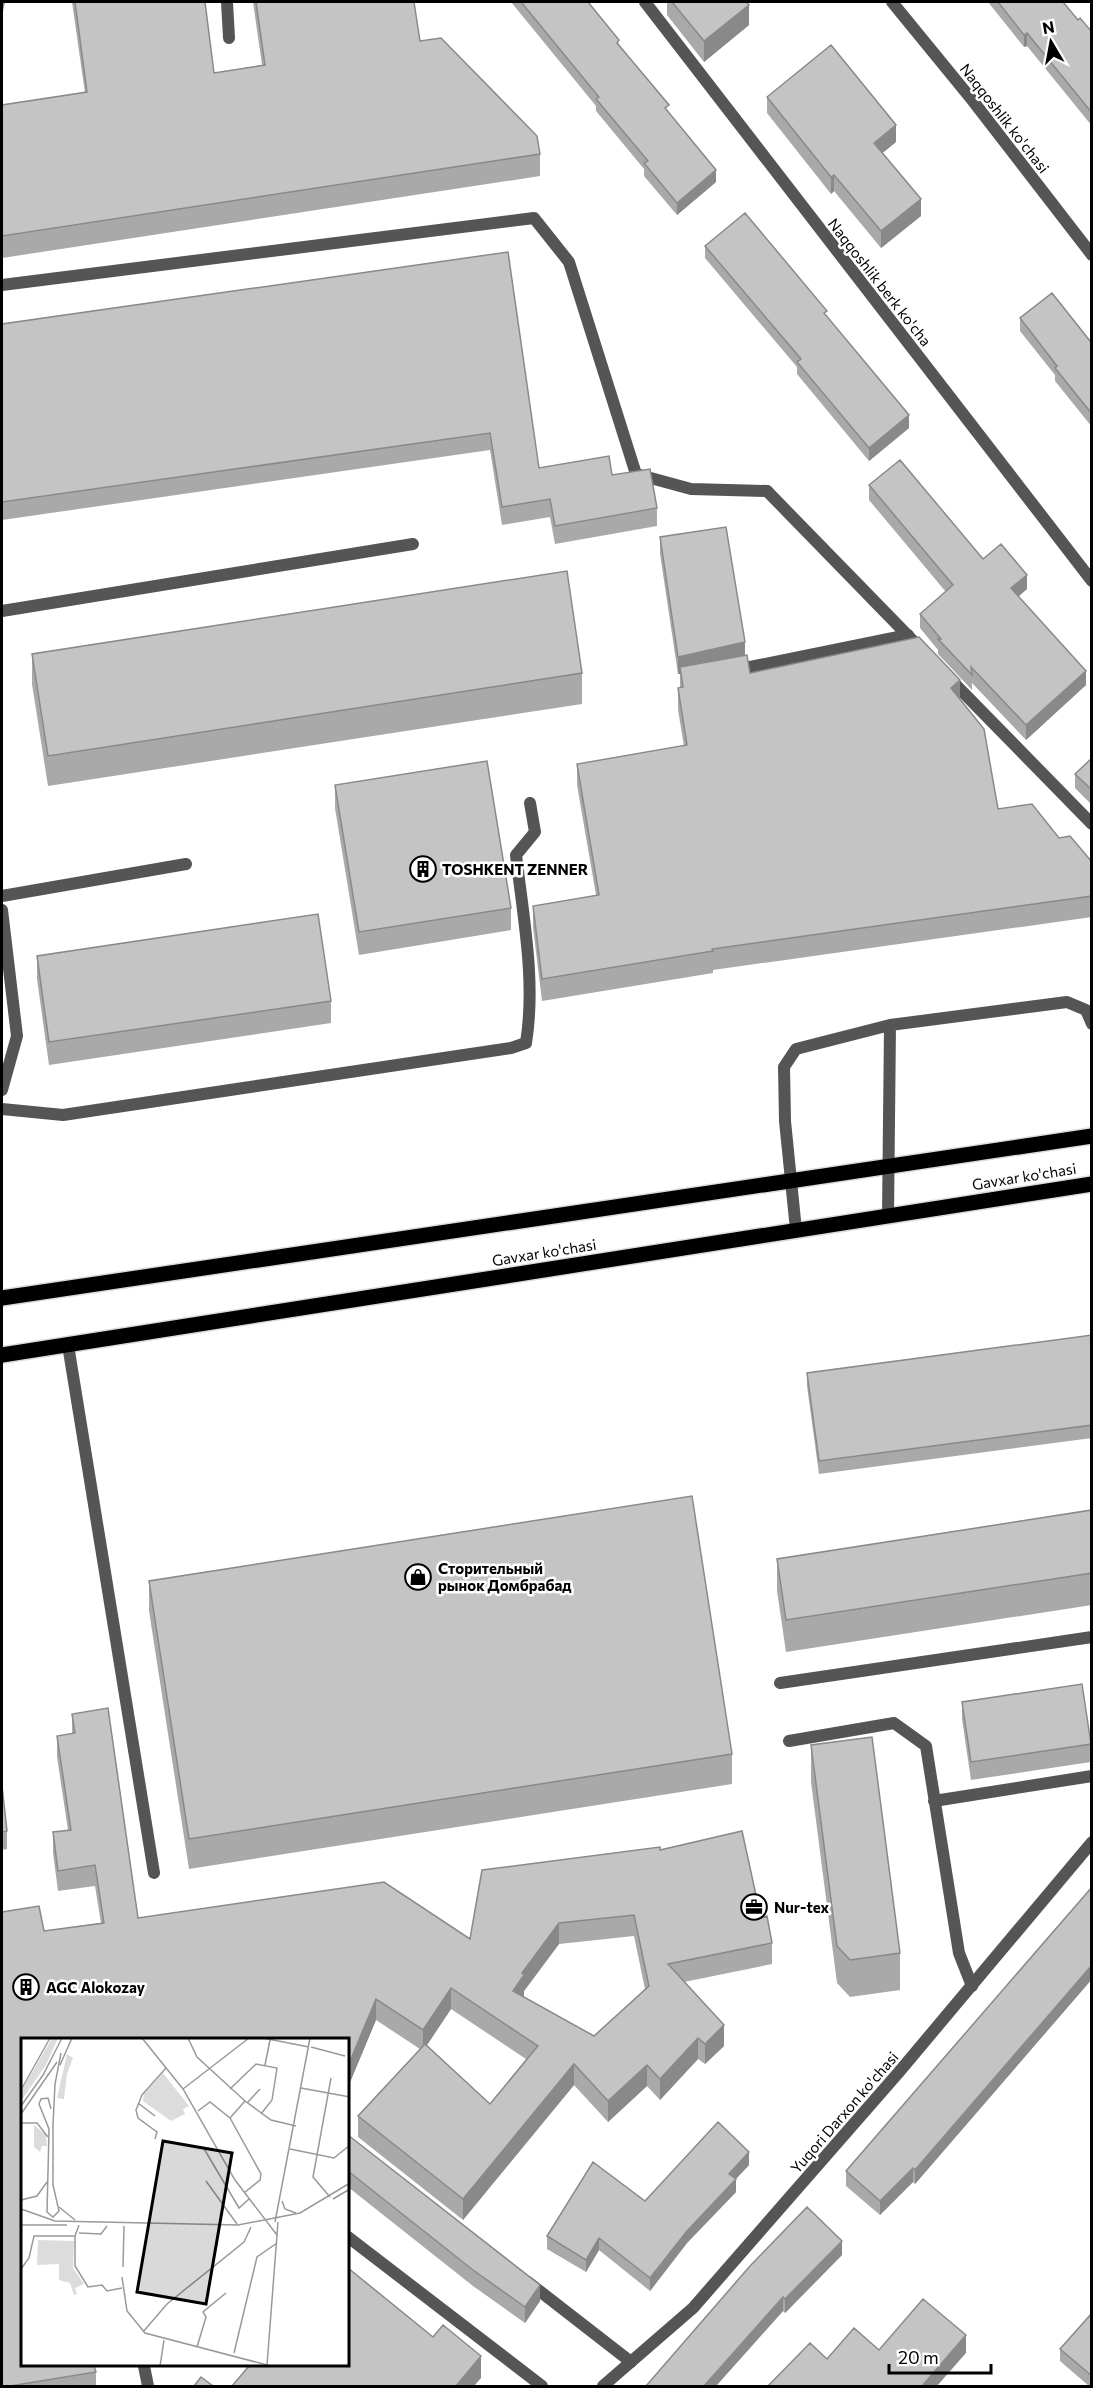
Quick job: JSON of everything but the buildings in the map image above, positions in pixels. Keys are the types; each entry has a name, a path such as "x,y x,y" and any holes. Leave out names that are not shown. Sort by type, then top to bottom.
{"main road":[{"name":"Gavxar ko'chasi","path":"2,1298 1092,1136"},
{"name":"Gavxar ko'chasi","path":"2,1355 1092,1184"}],"street":[{"path":"227,2 229,38"},
{"name":"Naqqoshlik berk ko'cha","path":"645,2 1092,581"},
{"name":"Naqqoshlik ko'chasi","path":"892,2 973,100 1092,255"},
{"path":"2,285 534,218 569,262 636,474 691,489 767,491 1092,824"},
{"path":"2,611 413,543"},
{"path":"728,671 908,635"},
{"path":"2,1109 63,1115 511,1048 526,1043 528,958 516,855 535,832 530,803"},
{"path":"2,896 186,864"},
{"path":"2,910 17,1036 2,1090"},
{"path":"796,1230 785,1121 784,1067 796,1049 890,1025 1067,1002 1086,1010 1092,1024"},
{"path":"888,1216 890,1025"},
{"path":"68,1345 154,1873"},
{"path":"780,1683 1092,1637"},
{"path":"789,1741 894,1723 926,1746 959,1953 972,1986"},
{"path":"934,1801 1092,1776"},
{"name":"Yuqori Darxon ko'chasi","path":"603,2386 693,2308 972,1986 1092,1842"},
{"path":"350,2239 542,2386"},
{"path":"518,2273 631,2362"},
{"path":"144,2367 148,2386"}],"place":[{"name":"TOSHKENT ZENNER","path":"423,869"},
{"name":"Сторительный рынок Домбрабад","path":"418,1577"},
{"name":"Nur-tex","path":"754,1907"},
{"name":"AGC Alokozay","path":"26,1987"}]}
